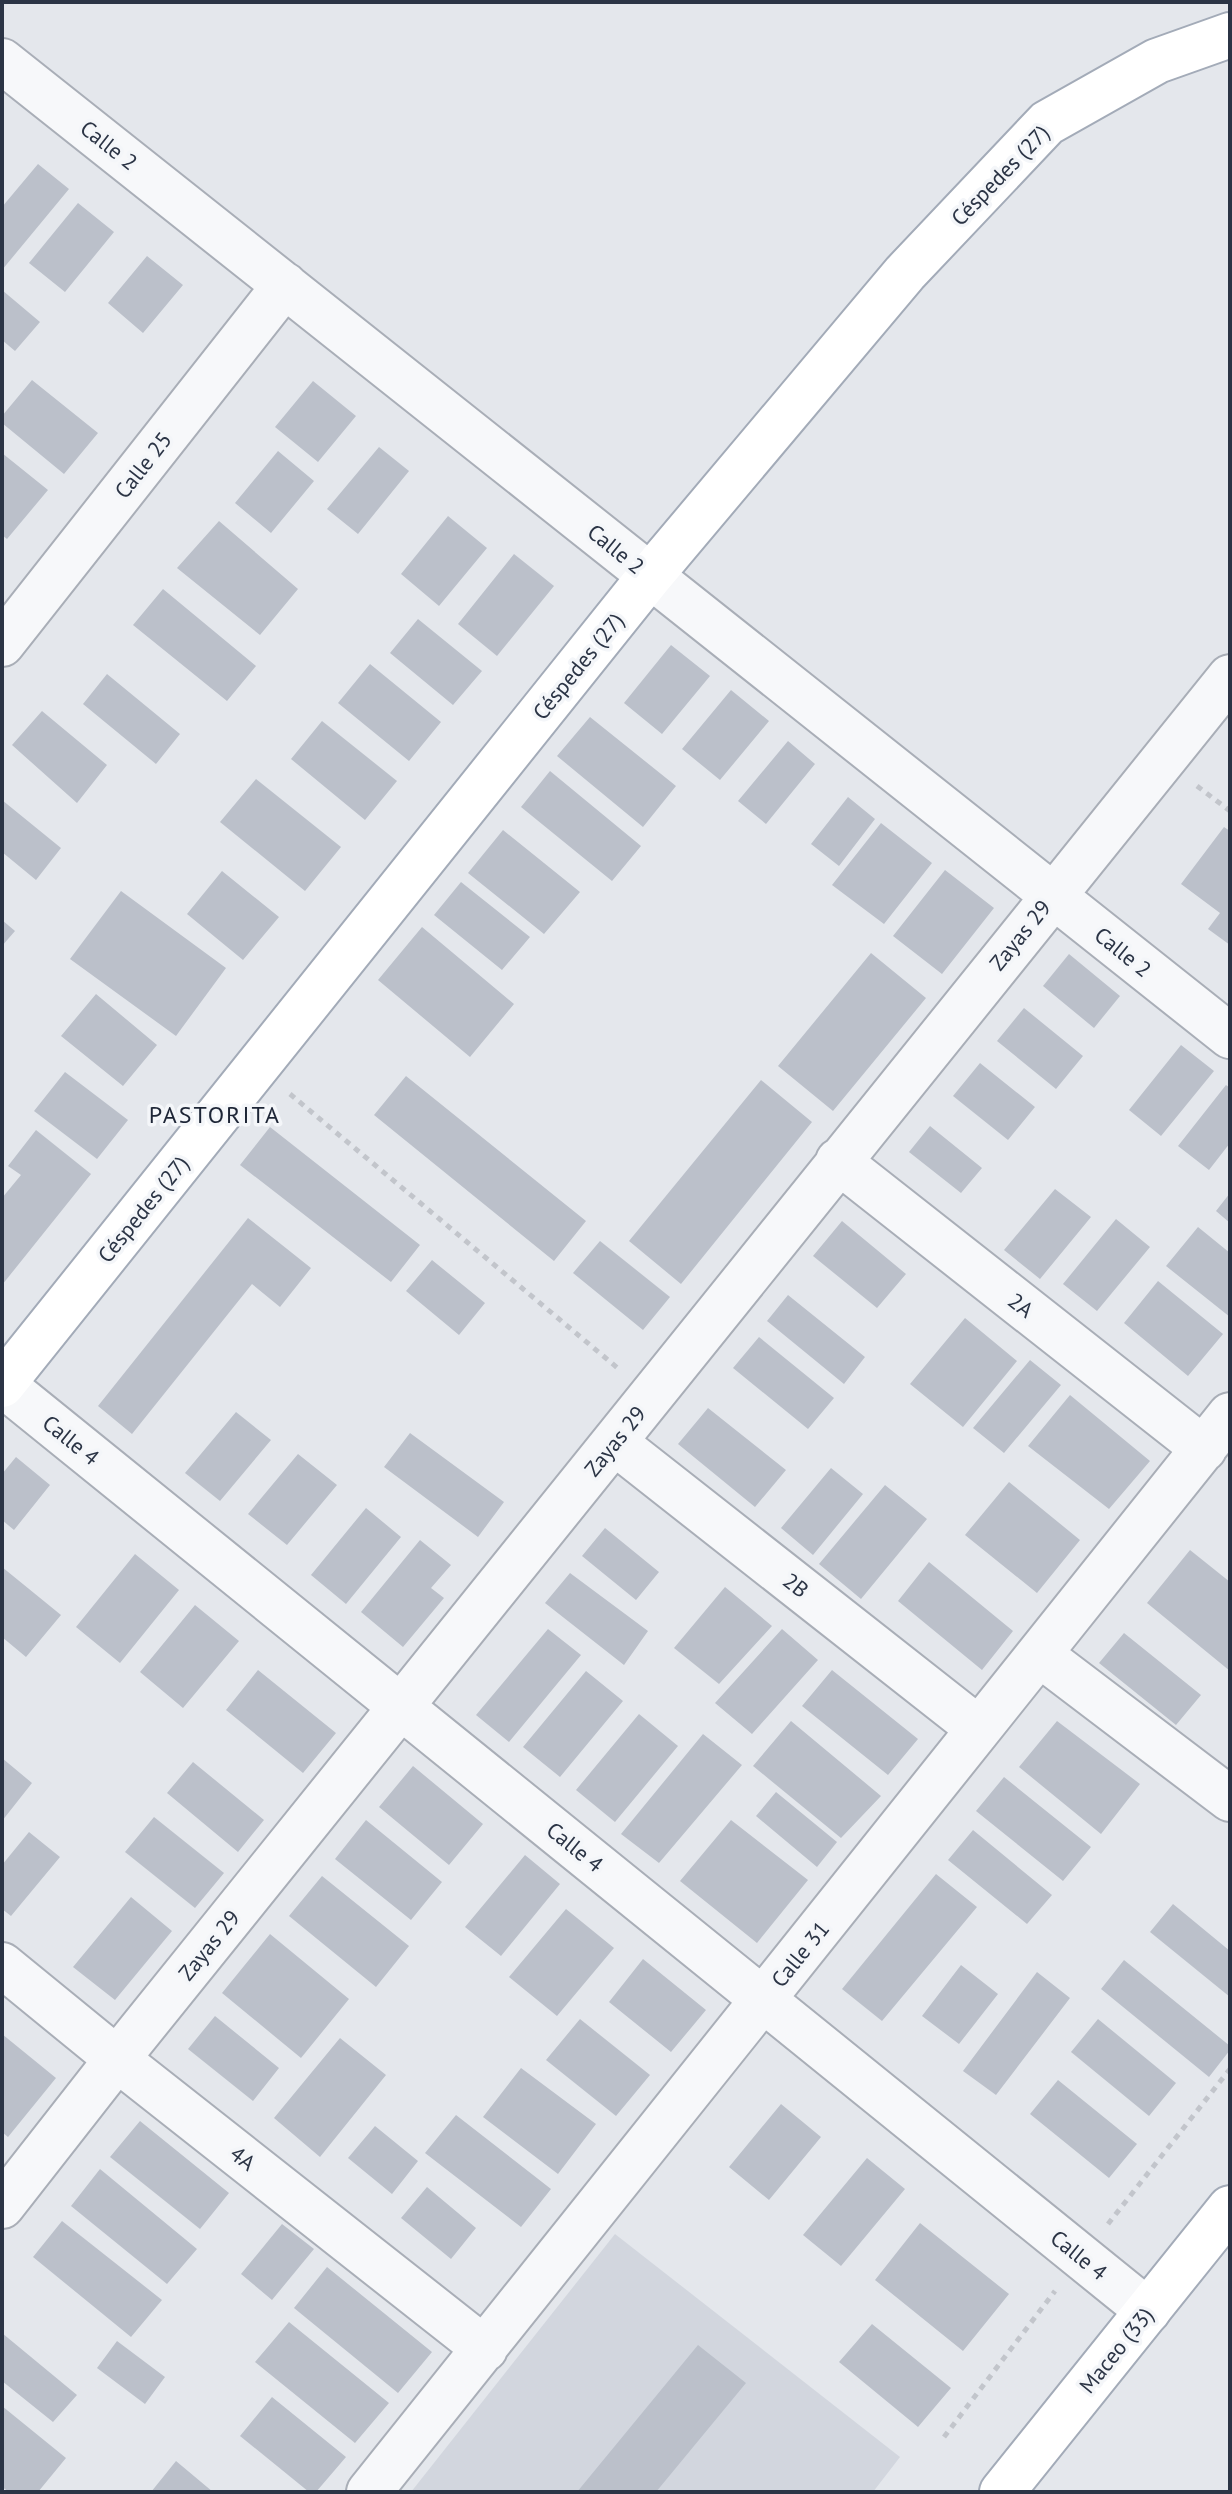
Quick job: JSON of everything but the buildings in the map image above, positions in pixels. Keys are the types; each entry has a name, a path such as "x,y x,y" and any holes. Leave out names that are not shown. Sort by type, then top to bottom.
{"main road":[{"name":"Céspedes (27)","path":"2,1384 650,576 905,273 1047,123 1157,61 1230,35"},
{"name":"Maceo (33)","path":"1002,2492 1230,2208"}],"street":[{"name":"Calle 2","path":"2,61 1230,1036"},
{"name":"Calle 25","path":"2,644 285,285"},
{"name":"Zayas 29","path":"2,2206 838,1161 1230,677"},
{"name":"2A","path":"838,1161 1217,1432"},
{"name":"Calle 4","path":"2,1384 1148,2311"},
{"name":"Calle 31","path":"369,2492 1217,1432"},
{"name":"2B","path":"614,1442 979,1729"},
{"path":"1039,1654 1230,1799"},
{"name":"4A","path":"2,1965 485,2349"}],"path":[{"path":"1190,780 1230,811"},
{"path":"258,1067 652,1396"}],"shaded area":[{"path":"615,2234 900,2457 873,2492 411,2492"}],"district":[{"name":"PASTORITA","path":"215,1115"}]}
